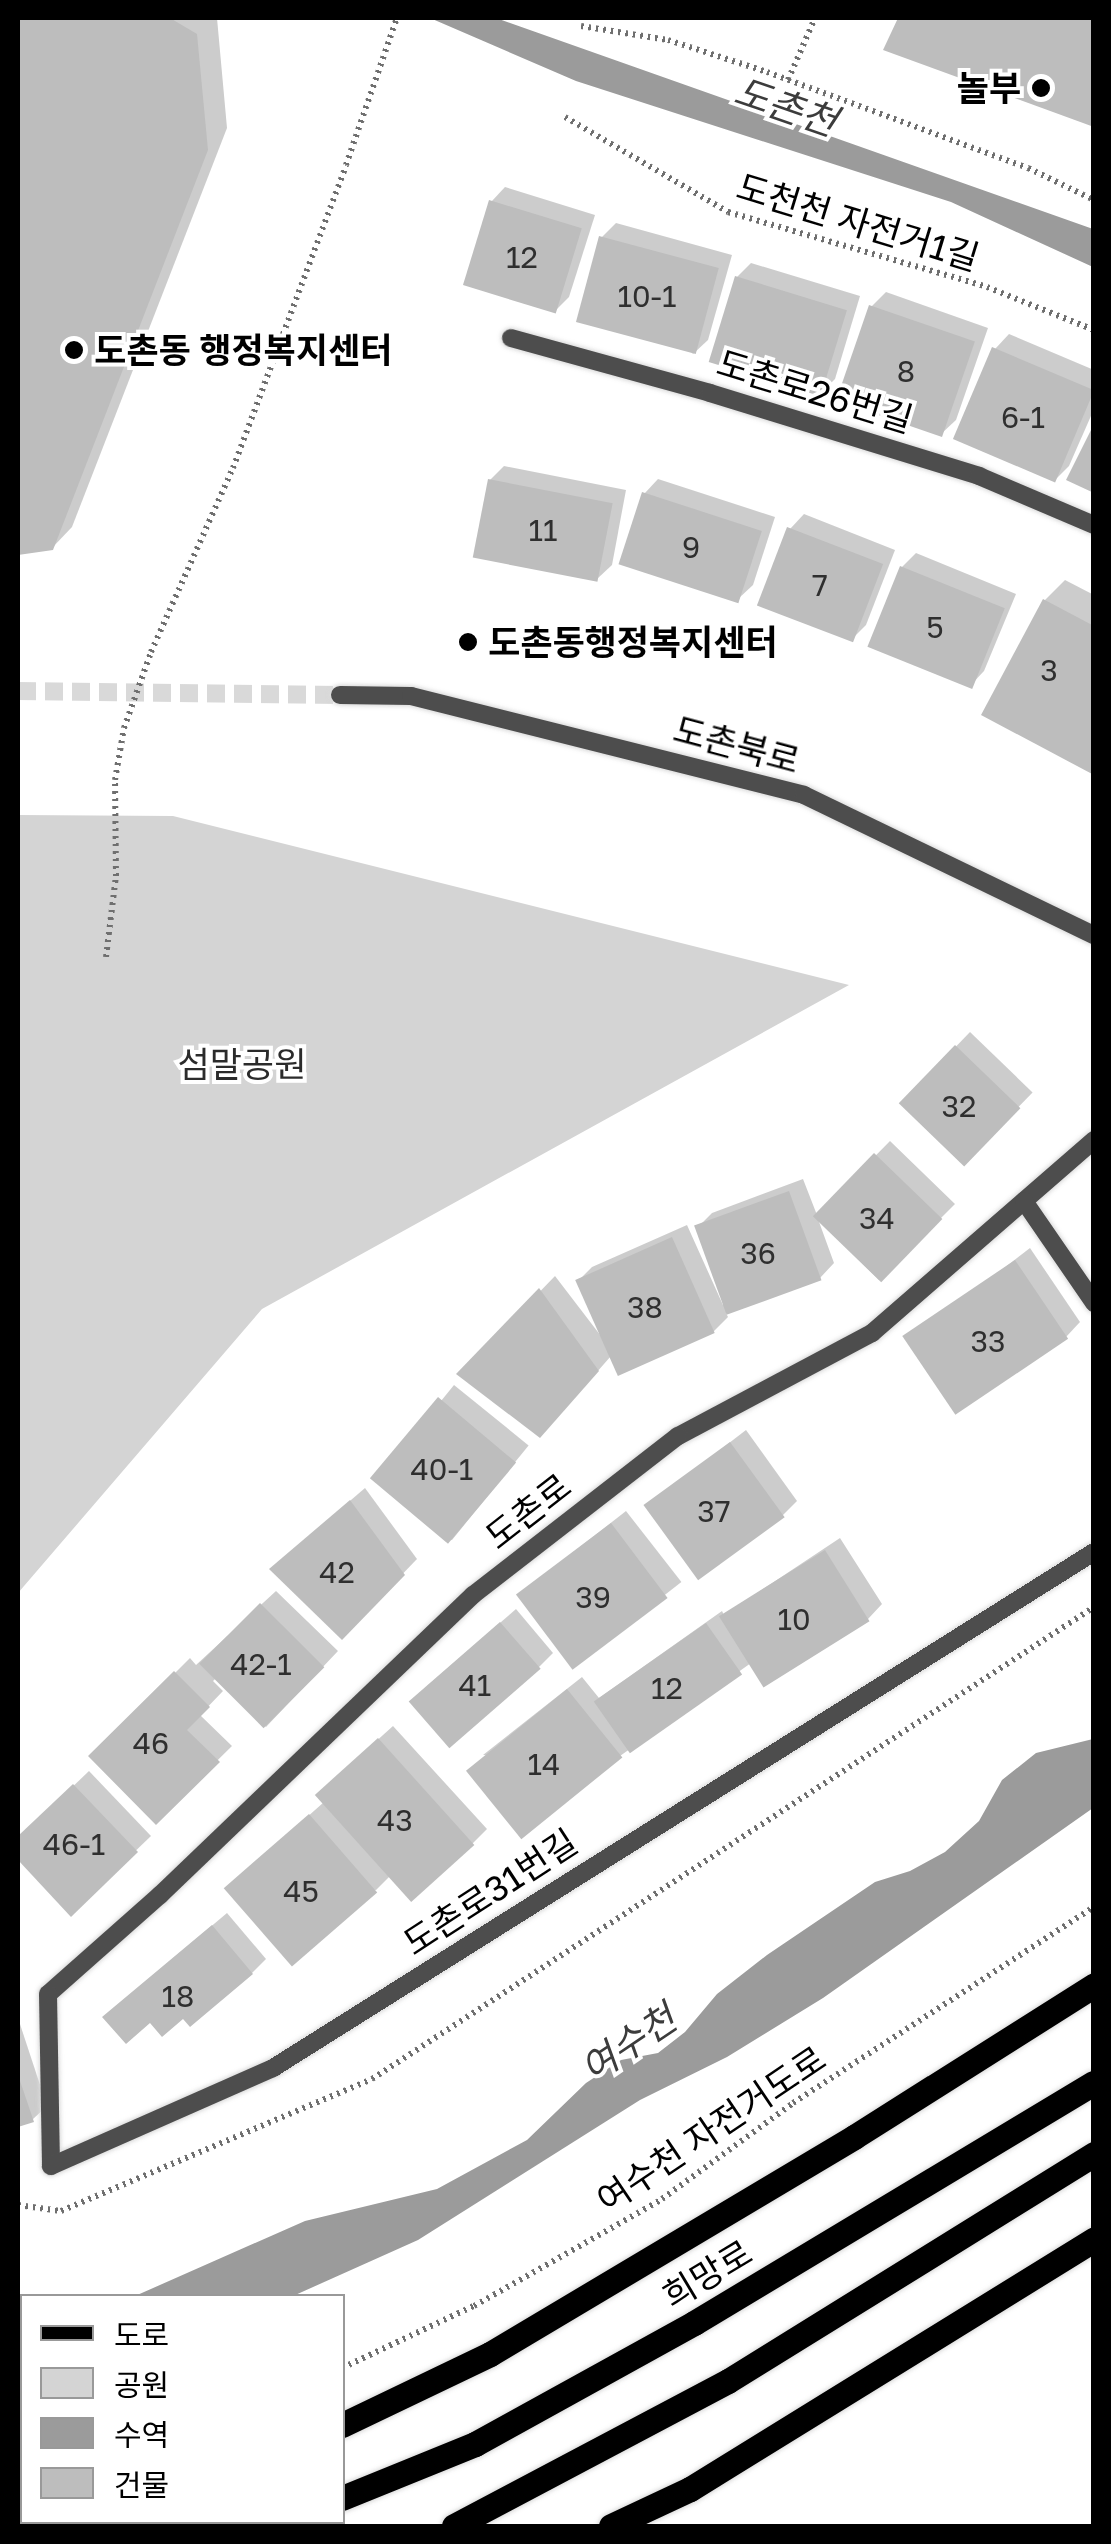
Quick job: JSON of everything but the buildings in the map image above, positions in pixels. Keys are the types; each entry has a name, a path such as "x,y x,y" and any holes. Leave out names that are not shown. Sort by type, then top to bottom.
{"main road":[{"path":"345,2424 490,2354 854,2137 1094,1985"},
{"name":"희망로","path":"345,2497 474,2444 694,2324 1094,2084"},
{"path":"454,2526 728,2381 1094,2154"},
{"path":"611,2526 690,2490 1094,2239"}],"street":[{"name":"도촌로26번길","path":"511,338 710,393 978,476 1094,525"},
{"name":"도촌북로","path":"340,695 410,696 804,795 1094,936"},
{"name":"도촌로","path":"48,1994 160,1895 473,1595 678,1436 872,1333 1094,1140"},
{"path":"1024,1200 1094,1303"},
{"name":"도촌로31번길","path":"48,1994 51,2166 274,2068 1094,1552"}],"path":[{"path":"106,957 116,876 115,780 124,728 151,652 232,468 346,165 396,18"},
{"path":"788,80 815,18"},
{"path":"580,26 668,40 788,80 1028,168 1094,200"},
{"name":"도천천 자전거1길","path":"564,117 728,212 987,288 1094,330"},
{"path":"18,2205 61,2212 372,2079 1094,1608"},
{"name":"여수천 자전거도로","path":"345,2367 474,2306 662,2199 793,2103 1094,1908"}],"green space":[{"name":"섬말공원","path":"18,815 173,816 849,985 262,1309 18,1593"}],"water":[{"path":"430,18 496,18 1093,229 1093,267 951,202 576,81"},
{"path":"1093,1739 1093,1808 823,1998 727,2057 640,2100 418,2240 297,2294 140,2294 305,2221 437,2189 527,2140 586,2083 621,2060 658,2053 685,2032 717,1994 767,1955 875,1882 910,1871 945,1852 979,1821 1002,1780 1036,1753"}],"tunnel":[{"path":"18,691 340,695"}],"place":[{"name":"놀부","path":"1041,88"},
{"name":"도촌동 행정복지센터","path":"74,350"},
{"name":"도촌동행정복지센터","path":"468,642"}],"water label":[{"name":"도촌천","path":"786,106"},
{"name":"여수천","path":"628,2043"}]}
